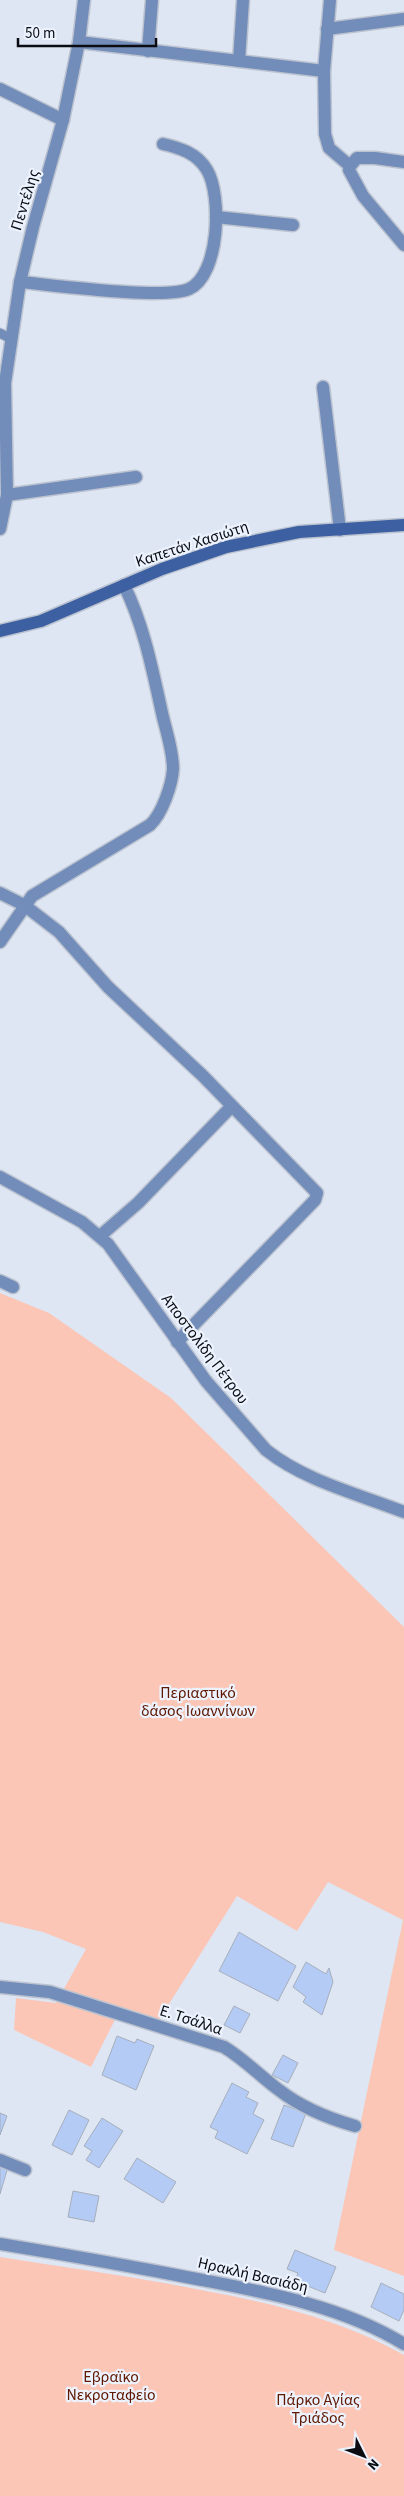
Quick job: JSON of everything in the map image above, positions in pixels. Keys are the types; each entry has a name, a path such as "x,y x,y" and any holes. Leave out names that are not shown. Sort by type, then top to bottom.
{"street":[{"name":"Πεντέλης","path":"0,529 7,495 3,428 5,336 63,120 80,42 84,0"},
{"path":"148,51 152,0"},
{"path":"239,62 243,0"},
{"path":"330,0 324,71 327,142 331,150 350,166"},
{"path":"327,29 404,19"},
{"path":"80,42 324,71"},
{"path":"0,88 63,120"},
{"path":"20,282 158,293 184,291 196,285 207,271 216,217 214,192 207,169 198,159 185,150 163,144"},
{"path":"404,162 365,157 358,158 350,166 350,175 363,196 404,244"},
{"path":"216,217 293,225"},
{"path":"323,386 340,530"},
{"path":"7,495 136,477"},
{"name":"Καπετάν Χασιώτη","path":"0,631 41,621 162,569 226,547 278,535 404,525"},
{"path":"0,942 24,906 45,888 150,825 159,812 172,775 170,748 144,634 138,614 124,585"},
{"path":"0,894 24,906 66,939 108,987 232,1106 317,1193 315,1200 177,1342"},
{"path":"100,1236 138,1203 232,1106"},
{"name":"Αποστολίδη Πέτρου","path":"0,1177 69,1214 100,1236 116,1254 177,1342 228,1408 258,1443 276,1458 310,1476 404,1512"},
{"path":"0,1281 13,1287"},
{"name":"Ε. Τσάλλα","path":"0,1987 50,1992 224,2047 296,2102 320,2115 355,2126"},
{"path":"0,2160 25,2170"},
{"name":"Ηρακλή Βασιάδη","path":"0,2244 224,2284 302,2302 403,2342"}],"green space":[{"name":"Περιαστικό δάσος Ιωαννίνων","path":"0,1293 49,1313 171,1398 404,1627 404,2276 334,2250 403,1920 328,1882 297,1931 237,1896 157,2023 120,2010 91,2067 14,2030 16,1998 56,2003 86,1949 43,1932 0,1922"},
{"name":"Εβραϊκο Νεκροταφείο","path":"0,2257 155,2281 283,2308 357,2332 404,2355 404,2496 0,2496"}],"building":[{"path":"239,1932 296,1966 278,2001 219,1971"},
{"path":"306,1962 326,1974 329,1968 333,1982 322,2015 303,2002 306,1997 293,1987"},
{"path":"234,2006 250,2014 240,2033 224,2025"},
{"path":"117,2036 135,2043 137,2039 154,2046 136,2090 102,2075"},
{"path":"283,2055 298,2063 288,2083 272,2075"},
{"path":"232,2083 249,2092 246,2097 258,2103 253,2114 264,2120 247,2154 215,2138 218,2131 210,2127"},
{"path":"284,2105 306,2113 293,2147 271,2139"},
{"path":"69,2110 89,2120 72,2155 52,2145"},
{"path":"0,2113 7,2116 0,2135"},
{"path":"102,2118 123,2131 99,2168 86,2160 92,2151 84,2146"},
{"path":"137,2158 176,2182 163,2203 124,2179"},
{"path":"0,2165 8,2167 0,2194"},
{"path":"73,2191 99,2196 94,2222 68,2217"},
{"path":"295,2250 336,2267 325,2293 295,2281 298,2273 287,2269"},
{"path":"381,2283 404,2294 404,2310 399,2321 371,2307"}],"park label":[{"name":"Πάρκο Αγίας Τριάδος","path":"318,2409"}]}
